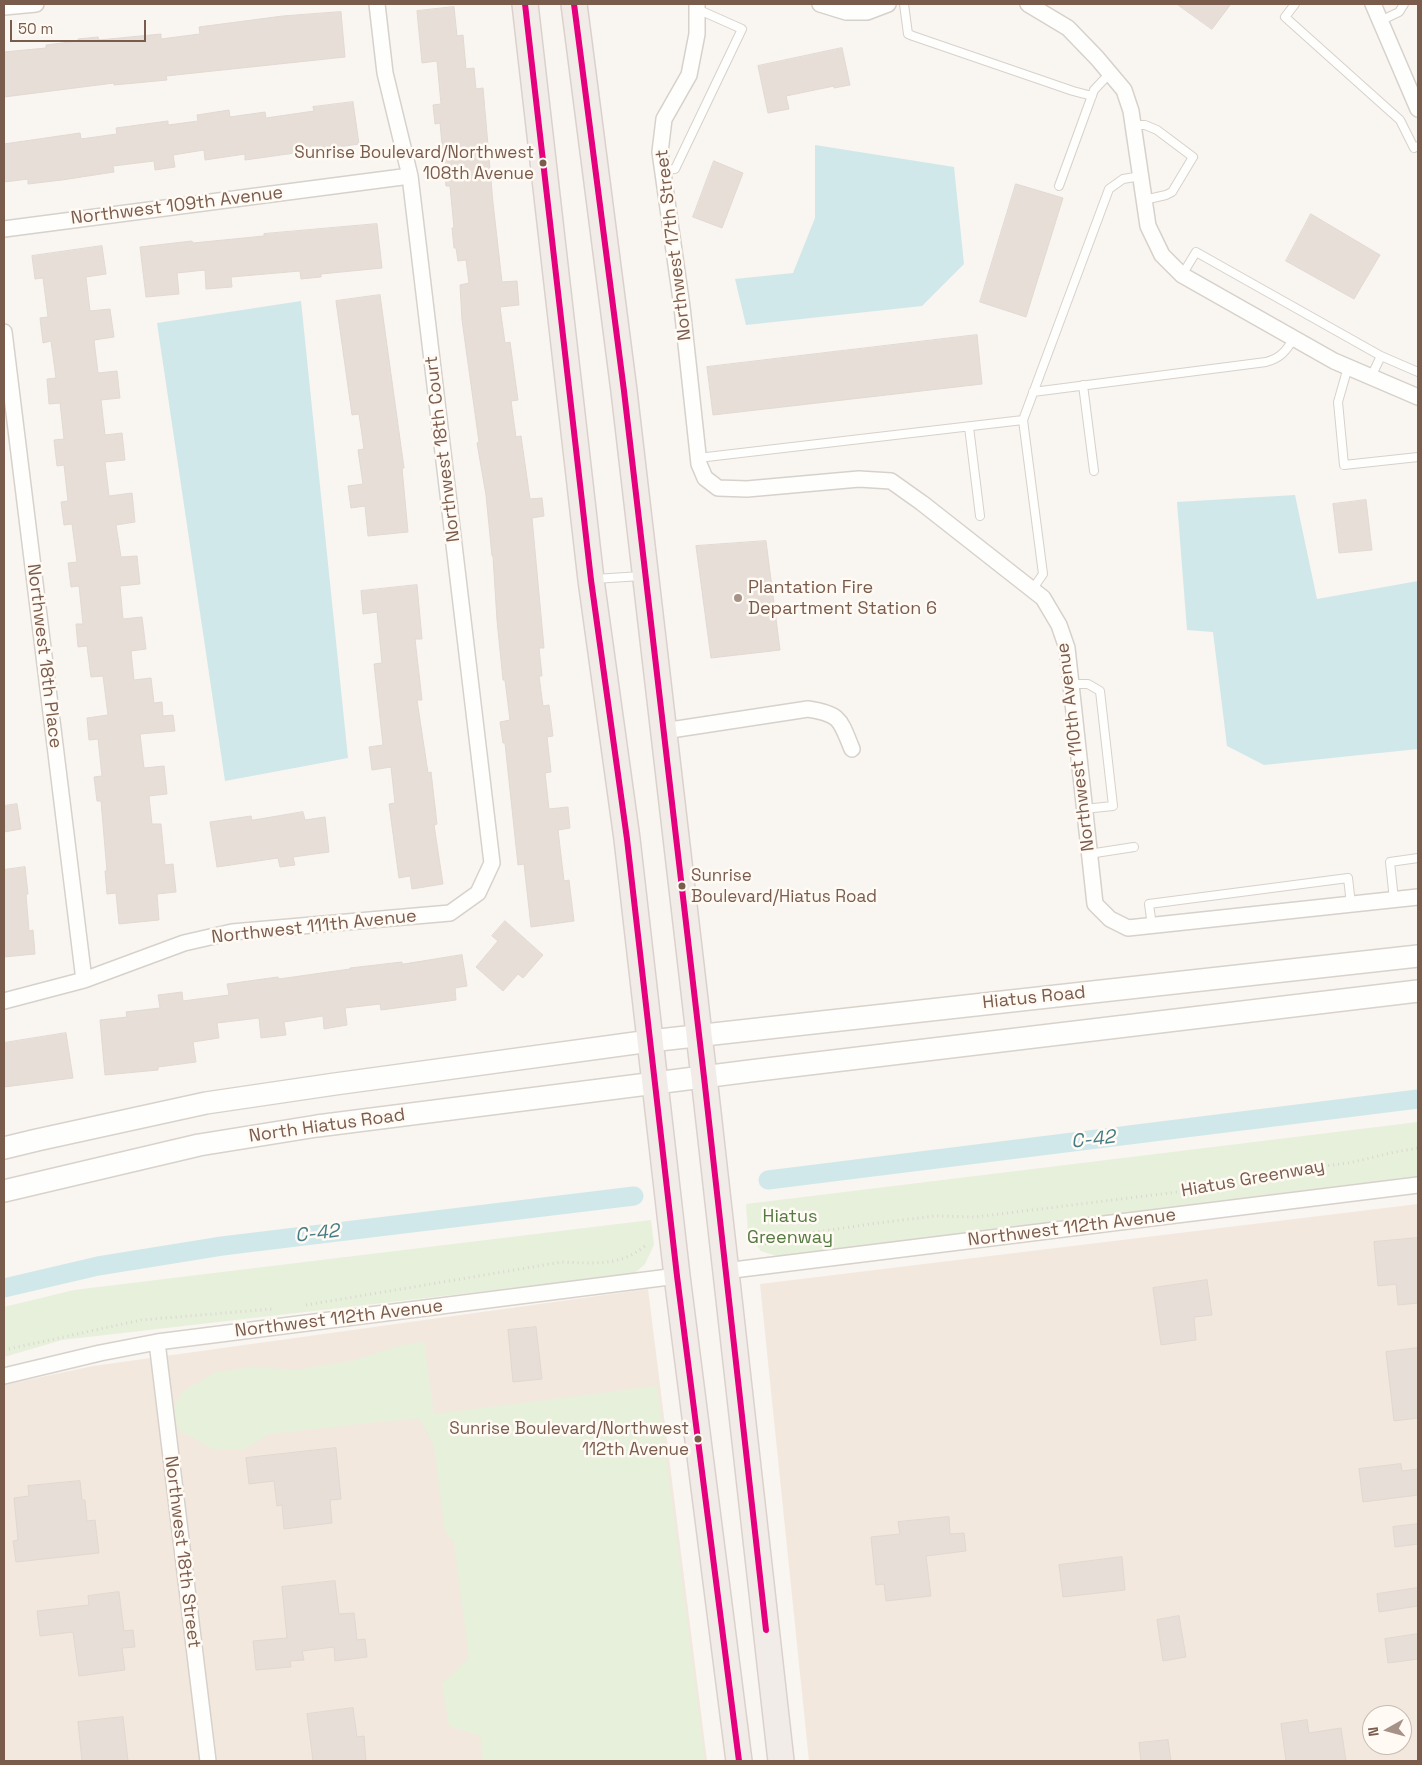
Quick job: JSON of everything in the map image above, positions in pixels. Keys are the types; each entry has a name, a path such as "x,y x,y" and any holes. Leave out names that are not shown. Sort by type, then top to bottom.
{"highway":[{"path":"525,4 591,580 627,840 677,1276 739,1761"},
{"path":"574,4 646,575 781,1761"}],"main road":[{"name":"Hiatus Road","path":"650,1041 1418,956"},
{"path":"655,1083 1418,991"},
{"path":"4,1148 206,1103 650,1041"},
{"name":"North Hiatus Road","path":"4,1191 198,1145 317,1126 655,1083"}],"street":[{"path":"4,7 36,4"},
{"name":"Northwest 18th Court","path":"377,4 385,74 410,176 492,863 478,893"},
{"path":"820,4 846,12 867,12 888,4"},
{"path":"1028,4 1068,28 1110,72 1124,90 1131,111 1148,226 1162,255 1182,275 1294,338 1348,367 1418,397"},
{"path":"1373,4 1418,109"},
{"name":"Northwest 17th Street","path":"697,6 697,34 689,75 664,119 660,152 682,307 698,461"},
{"name":"Northwest 109th Avenue","path":"4,229 410,176"},
{"name":"Northwest 18th Place","path":"4,332 84,980"},
{"name":"Northwest 110th Avenue","path":"698,461 706,478 718,488 747,489 859,479 890,481 922,503 1043,598 1059,625 1067,648 1094,904 1110,919 1128,928 1418,897"},
{"path":"664,730 808,709 826,712 841,722 852,749"},
{"name":"Northwest 111th Avenue","path":"4,1001 84,980 184,943 232,932 450,913 478,893"},
{"name":"Northwest 112th Avenue","path":"725,1271 1418,1185"},
{"name":"Northwest 112th Avenue","path":"4,1376 156,1342 677,1276"},
{"name":"Northwest 18th Street","path":"156,1342 208,1761"}],"lane":[{"path":"904,4 908,34 1092,96"},
{"path":"1295,4 1285,16 1400,120 1414,148 1418,146"},
{"path":"1380,21 1399,12 1404,4"},
{"path":"662,170 675,169 742,28 697,6"},
{"path":"1059,186 1094,90 1110,72"},
{"path":"1133,125 1146,125 1157,130 1193,157 1172,192 1144,200"},
{"path":"1032,590 1043,574 1023,420 1109,189 1123,179 1140,176"},
{"path":"1182,275 1196,252 1381,356 1418,372"},
{"path":"1033,392 1266,362 1275,360 1286,352 1294,338"},
{"path":"1371,377 1381,356"},
{"path":"1348,367 1338,402 1344,465 1418,457"},
{"path":"1083,385 1094,471"},
{"path":"698,461 1023,420"},
{"path":"969,426 980,516"},
{"path":"591,580 646,575"},
{"path":"1071,684 1088,684 1100,692 1113,806 1084,809"},
{"path":"1089,854 1134,847"},
{"path":"1394,900 1390,862 1418,858"},
{"path":"1152,926 1149,904 1348,878 1351,904"}],"path":[{"name":"Hiatus Greenway","path":"760,1244 783,1242 815,1232 935,1216 975,1216 1234,1185 1291,1170 1348,1163 1418,1148"},
{"path":"298,1306 562,1262 597,1263 621,1260 635,1254 645,1246"},
{"path":"4,1350 141,1320 278,1308"}],"shaded area":[{"path":"1418,1204 1418,1761 809,1761 760,1284"},
{"path":"648,1289 707,1761 4,1761 4,1385 93,1366"}],"green space":[{"name":"Hiatus Greenway","path":"1418,1122 1418,1178 777,1256 761,1251 748,1233 746,1204"},
{"path":"651,1220 654,1245 645,1264 634,1274 62,1340 4,1357 4,1307 74,1290"},
{"path":"424,1341 434,1414 657,1386 705,1761 483,1761 480,1736 449,1726 442,1683 469,1658 454,1542 445,1531 434,1446 420,1419 270,1434 243,1450 215,1450 178,1430 174,1408 182,1392 216,1372 253,1367 294,1370 352,1361 399,1346"}],"water":[{"path":"815,145 954,167 964,264 922,306 746,325 735,279 793,273 815,218"},
{"path":"301,301 348,758 225,781 157,323"},
{"path":"1295,495 1317,599 1418,581 1418,749 1264,765 1227,746 1213,632 1187,630 1177,502"}],"building":[{"path":"1177,4 1231,4 1212,29"},
{"path":"454,7 457,36 463,35 466,69 474,68 476,89 483,88 502,282 517,281 519,305 500,307 505,343 510,342 518,400 511,401 516,437 521,436 530,499 542,498 544,516 532,518 544,648 539,648 542,676 539,676 543,706 549,705 553,736 547,737 551,772 545,773 549,809 568,807 570,828 558,830 564,881 569,880 574,921 531,927 524,864 518,865 505,743 503,743 500,722 510,720 505,680 503,680 486,495 477,443 479,442 462,320 460,285 469,283 466,260 458,261 456,248 454,248 450,186 446,186 440,123 435,124 433,105 441,104 437,61 422,63 417,11"},
{"path":"341,12 345,57 166,76 167,80 114,85 114,83 4,97 4,52 46,48 46,45 98,37 99,40 161,34 161,39 200,34 199,27 283,16"},
{"path":"842,48 850,85 834,88 834,86 786,96 789,109 768,113 758,66"},
{"path":"353,102 359,144 245,160 245,154 205,160 204,150 173,155 175,167 155,170 154,161 113,166 114,172 62,180 28,184 28,179 4,182 4,144 80,133 81,139 117,134 116,128 168,121 168,125 198,121 197,115 229,110 230,117 265,112 266,118 314,111 313,107"},
{"path":"714,161 743,173 722,228 693,217"},
{"path":"1016,184 1063,198 1026,317 980,302"},
{"path":"1311,214 1380,255 1354,299 1286,261"},
{"path":"377,224 382,268 321,274 321,277 301,279 300,271 231,277 232,287 206,289 205,270 177,273 179,294 146,297 140,247"},
{"path":"102,246 106,274 86,277 90,311 110,309 114,337 94,340 98,373 117,371 120,398 101,400 105,435 122,433 125,460 105,462 109,496 132,493 135,522 116,525 121,557 137,556 140,584 120,586 123,619 142,617 146,649 131,651 134,680 151,678 154,703 162,702 163,716 173,715 175,731 140,734 144,768 164,766 167,794 149,796 152,824 161,824 165,865 173,864 176,892 157,894 159,920 119,924 116,893 107,894 101,801 97,801 94,777 102,776 98,739 89,740 87,718 108,715 103,676 91,677 87,646 78,647 76,624 83,624 79,586 71,587 68,563 77,562 72,524 64,525 61,502 68,501 64,465 57,466 54,440 64,439 60,403 49,404 47,379 56,378 51,341 43,343 40,318 48,317 43,278 35,279 32,256"},
{"path":"380,295 404,468 402,468 408,532 368,536 365,506 351,508 348,486 363,484 358,450 364,449 359,414 352,415 336,301"},
{"path":"977,335 982,384 713,415 707,367"},
{"path":"1366,500 1372,550 1339,553 1333,504"},
{"name":"Plantation Fire Department Station 6","path":"766,541 780,650 711,658 696,546"},
{"path":"417,585 422,639 415,639 422,700 417,700 428,773 431,772 437,824 434,825 443,884 412,889 410,876 399,878 389,804 395,803 391,767 372,770 369,747 383,745 374,664 382,663 377,612 363,614 361,591"},
{"path":"17,804 21,829 4,832 4,806"},
{"path":"303,812 305,820 325,817 329,852 293,857 295,865 280,867 278,858 217,867 210,822 251,816 252,820"},
{"path":"25,867 29,931 33,930 35,954 4,957 4,870"},
{"path":"505,921 543,955 523,978 518,974 503,991 476,967 498,941 492,936"},
{"path":"462,955 467,986 455,988 456,1000 381,1010 380,1004 345,1008 347,1025 324,1029 323,1016 284,1022 286,1035 261,1038 259,1018 217,1023 219,1038 193,1042 196,1062 158,1067 158,1070 105,1075 100,1020 127,1017 126,1012 160,1008 158,995 182,992 183,1001 229,995 227,984 278,977 279,979 402,962 402,964"},
{"path":"66,1033 73,1078 4,1087 4,1043"},
{"path":"1418,1238 1418,1303 1398,1305 1396,1284 1378,1286 1374,1242"},
{"path":"1207,1280 1212,1315 1194,1317 1196,1340 1161,1345 1153,1288"},
{"path":"536,1327 542,1379 513,1382 508,1330"},
{"path":"1418,1348 1418,1418 1394,1421 1386,1352"},
{"path":"336,1448 341,1499 330,1500 332,1523 284,1529 282,1505 277,1506 274,1481 249,1484 246,1458"},
{"path":"1401,1464 1402,1471 1418,1469 1418,1495 1363,1502 1359,1469"},
{"path":"80,1481 82,1500 85,1500 87,1521 95,1520 99,1553 16,1562 13,1541 18,1540 14,1498 29,1496 28,1486"},
{"path":"949,1517 950,1534 964,1533 966,1551 926,1556 931,1596 886,1601 884,1584 876,1585 871,1537 900,1534 898,1522"},
{"path":"1418,1524 1418,1544 1395,1547 1393,1527"},
{"path":"1122,1557 1125,1590 1063,1597 1059,1565"},
{"path":"335,1581 339,1614 354,1613 357,1640 365,1639 367,1657 335,1661 334,1647 302,1651 304,1660 290,1661 291,1667 256,1670 253,1641 287,1638 282,1587"},
{"path":"1418,1588 1418,1606 1379,1612 1377,1594"},
{"path":"119,1592 124,1631 133,1630 135,1647 122,1648 125,1670 79,1676 73,1632 40,1636 37,1611 89,1605 88,1596"},
{"path":"1179,1616 1186,1657 1163,1661 1157,1620"},
{"path":"1418,1634 1418,1659 1388,1663 1385,1639"},
{"path":"353,1708 357,1737 364,1736 366,1761 313,1761 307,1714"},
{"path":"123,1717 128,1761 82,1761 78,1722"},
{"path":"1307,1720 1309,1733 1341,1728 1346,1761 1286,1761 1281,1724"},
{"path":"1168,1740 1171,1761 1141,1761 1139,1743"}],"waterway":[{"name":"C-42","path":"768,1180 1418,1099"},
{"name":"C-42","path":"4,1288 98,1266 222,1246 634,1196"}],"transit line":[{"path":"525,4 591,580 627,839 677,1276 739,1761"},
{"path":"574,4 624,391 766,1630"}],"place":[{"name":"Sunrise Boulevard/Northwest 108th Avenue","path":"543,163"},
{"name":"Plantation Fire Department Station 6","path":"738,598"},
{"name":"Sunrise Boulevard/Hiatus Road","path":"682,886"},
{"name":"Sunrise Boulevard/Northwest 112th Avenue","path":"698,1439"}]}
